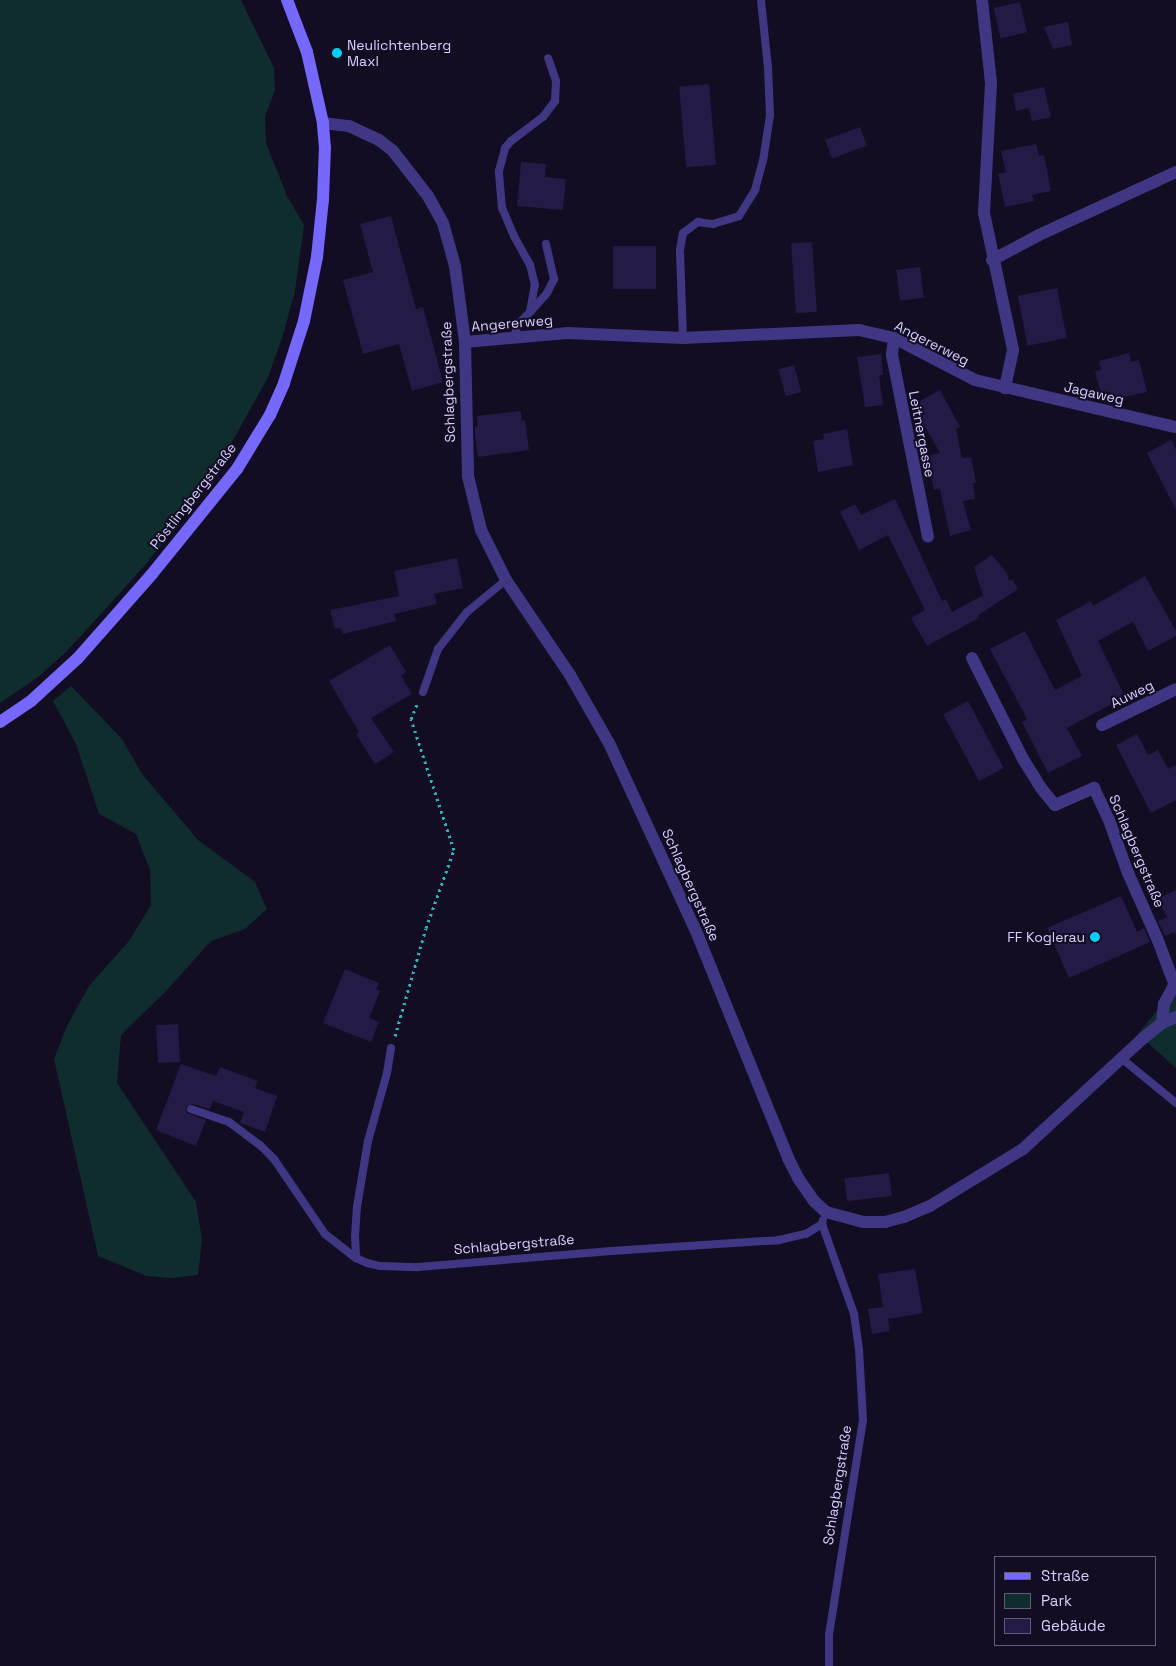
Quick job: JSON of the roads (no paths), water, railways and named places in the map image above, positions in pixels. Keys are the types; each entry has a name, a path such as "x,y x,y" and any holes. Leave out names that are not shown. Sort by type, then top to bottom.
{"main road":[{"name":"Pöstlingbergstraße","path":"0,722 31,701 78,658 115,618 237,469 270,415 284,383 304,322 317,257 323,199 323,123 307,52 287,0"}],"street":[{"path":"982,0 991,83 984,213 992,260 1013,350 1005,388"},
{"name":"Schlagbergstraße","path":"323,123 349,126 379,140 393,151 428,196 443,223 455,266 465,342 468,476 481,530 506,580 570,675 609,743 698,936 788,1158 824,1218"},
{"path":"992,260 1039,235 1176,172"},
{"name":"Angererweg","path":"465,342 591,332 683,338 840,329 866,331 894,338 962,375 1005,388"},
{"name":"Leitnergasse","path":"894,338 892,356 928,536"},
{"name":"Jagaweg","path":"1005,388 1176,426"},
{"name":"Schlagbergstraße","path":"972,658 1023,759 1041,788 1055,805 1094,788 1175,982"},
{"name":"Auweg","path":"1102,725 1176,689"},
{"path":"1162,1023 1164,1004 1175,982"},
{"path":"824,1218 885,1222 904,1217 930,1206 1023,1149 1121,1058 1162,1023 1176,1017"}],"lane":[{"path":"683,338 680,250 683,233 698,222 712,224 739,216 755,190 762,161 770,115 761,0"},
{"path":"530,312 534,294 534,276 506,220 501,201 499,171 501,157 505,148 512,140 543,117 555,101 556,81 548,58"},
{"path":"514,337 518,324 547,293 554,279 546,244"},
{"path":"423,692 438,650 467,612 506,580"},
{"path":"356,1258 355,1236 362,1169 391,1048"},
{"path":"1121,1058 1176,1103"},
{"name":"Schlagbergstraße","path":"191,1109 228,1122 260,1145 274,1159 324,1234 356,1258 368,1263 393,1267 452,1265 611,1251 779,1240 806,1234 824,1218 854,1314 859,1349 863,1420 828,1634 829,1666"}],"place":[{"name":"Neulichtenberg Maxl","path":"337,53"},
{"name":"FF Koglerau","path":"1095,937"}]}
